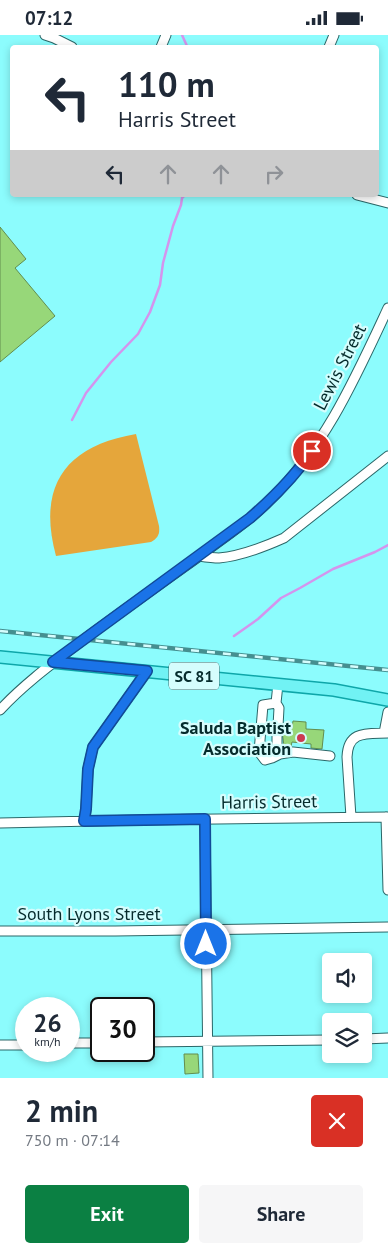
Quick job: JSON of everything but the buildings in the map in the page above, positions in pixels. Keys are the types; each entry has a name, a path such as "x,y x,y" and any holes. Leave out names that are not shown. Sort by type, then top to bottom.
{"main road":[{"name":"SC 81","path":"0,657 334,690 388,700"}],"street":[{"path":"46,35 68,45"},
{"path":"365,197 388,203"},
{"name":"Lewis Street","path":"0,710 16,693 53,662 234,531 266,504 304,463 328,427 356,375 388,308"},
{"path":"199,556 217,558 230,556 270,545 284,538 388,456"},
{"path":"84,821 88,769 93,747 147,671"},
{"path":"278,684 276,703 280,708 277,744 280,755"},
{"path":"276,703 263,705 259,752 265,760 293,752 330,756"},
{"path":"351,817 347,749 355,737 364,733 386,733 388,713"},
{"path":"387,817 388,890"},
{"name":"Harris Street","path":"0,823 387,817"},
{"path":"205,819 208,1078"},
{"name":"South Lyons Street","path":"0,931 388,927"},
{"path":"372,1039 388,1038"},
{"path":"155,1042 322,1040"},
{"path":"0,1045 15,1045"}],"shaded area":[{"path":"136,434 159,526 159,534 151,542 56,556 51,531 51,509 54,490 62,473 74,459 91,448 111,440"}],"waterway":[{"path":"182,35 187,45"},
{"path":"72,420 86,393 111,362 138,334 150,312 160,285 163,263 183,197"},
{"path":"234,636 258,619 281,598 333,569 388,545"}],"railway":[{"path":"0,631 388,670"}],"place":[{"name":"Saluda Baptist Association","path":"301,738"}],"route":[{"path":"206,944 205,819 84,821 88,769 93,747 147,671 53,662 250,518 279,491 312,451"}]}
